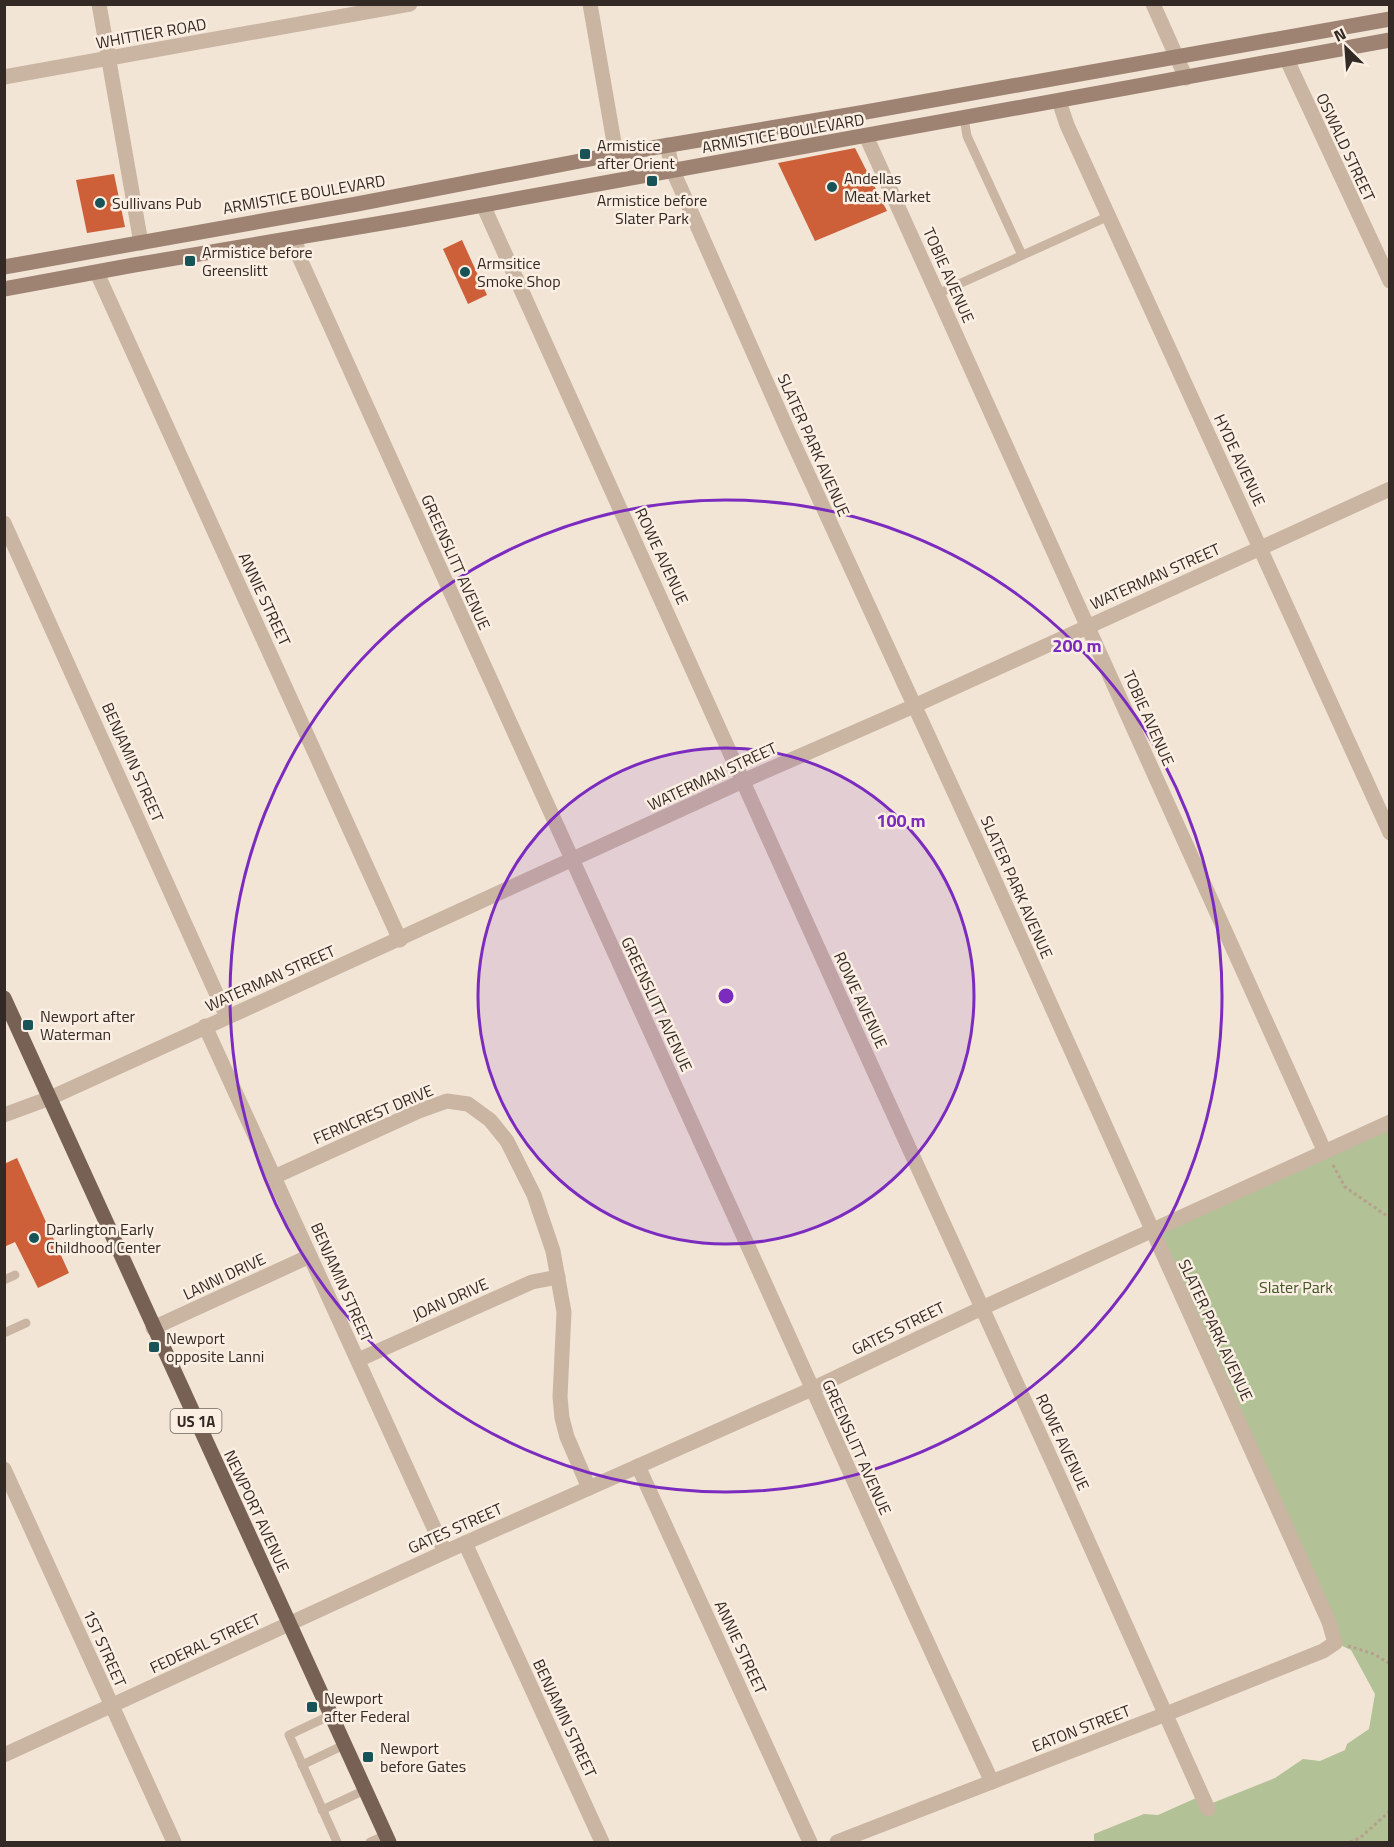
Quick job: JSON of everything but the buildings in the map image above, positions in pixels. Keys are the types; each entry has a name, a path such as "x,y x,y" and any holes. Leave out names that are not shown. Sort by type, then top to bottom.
{"main road":[{"name":"ARMISTICE BOULEVARD","path":"4,267 616,154 1389,19"},
{"name":"ARMISTICE BOULEVARD","path":"4,289 673,171 1389,40"},
{"name":"NEWPORT AVENUE","path":"4,998 387,1839"}],"street":[{"path":"99,4 141,243"},
{"name":"WHITTIER ROAD","path":"4,78 410,4"},
{"path":"590,4 616,154"},
{"path":"1153,4 1186,78"},
{"name":"OSWALD STREET","path":"1287,60 1389,281"},
{"name":"HYDE AVENUE","path":"1059,101 1108,216 1389,833"},
{"name":"TOBIE AVENUE","path":"866,136 1324,1150"},
{"name":"SLATER PARK AVENUE","path":"667,146 673,171 788,431 985,859 1329,1622 1335,1642"},
{"name":"ROWE AVENUE","path":"483,205 1208,1809"},
{"name":"GREENSLITT AVENUE","path":"295,238 300,259 901,1588 992,1782"},
{"name":"ANNIE STREET","path":"97,273 400,940"},
{"name":"WATERMAN STREET","path":"4,1115 50,1098 205,1026 400,940 743,781 914,706 1389,489"},
{"name":"BENJAMIN STREET","path":"4,523 227,1017"},
{"name":"BENJAMIN STREET","path":"205,1026 445,1552"},
{"name":"FERNCREST DRIVE","path":"274,1177 418,1111 447,1101 468,1104 490,1120 507,1141 534,1195 553,1251 564,1312 560,1397 562,1418 567,1437 589,1488"},
{"name":"GATES STREET","path":"290,1624 445,1552 812,1389 982,1308 1389,1122"},
{"name":"LANNI DRIVE","path":"153,1328 310,1256"},
{"name":"JOAN DRIVE","path":"357,1360 532,1282 558,1277"},
{"name":"ANNIE STREET","path":"638,1466 810,1842"},
{"name":"1ST STREET","path":"4,1469 174,1842"},
{"name":"BENJAMIN STREET","path":"465,1543 603,1842"},
{"name":"FEDERAL STREET","path":"4,1755 290,1624"},
{"name":"EATON STREET","path":"837,1842 1323,1651 1335,1642"}],"lane":[{"path":"964,118 967,136 1022,255"},
{"path":"937,294 1108,216"},
{"path":"4,1280 15,1275"},
{"path":"4,1333 26,1323"},
{"path":"331,1715 288,1735 337,1842"},
{"path":"302,1765 344,1745"},
{"path":"322,1810 365,1790"},
{"path":"370,1842 387,1839"}],"path":[{"path":"1324,1150 1346,1187 1389,1218"},
{"path":"1335,1642 1374,1654 1389,1664"},
{"path":"1350,1842 1360,1838 1389,1811"}],"green space":[{"name":"Slater Park","path":"1389,1126 1389,1842 1094,1842 1094,1834 1144,1814 1158,1815 1203,1795 1210,1804 1275,1778 1303,1759 1320,1761 1345,1750 1347,1744 1369,1729 1375,1694 1351,1650 1340,1645 1158,1233"}],"place":[{"name":"Armistice after Orient","path":"585,154"},
{"name":"Armistice before Slater Park","path":"652,181"},
{"name":"Andellas Meat Market","path":"832,187"},
{"name":"Sullivans Pub","path":"100,203"},
{"name":"Armistice before Greenslitt","path":"190,261"},
{"name":"Armsitice Smoke Shop","path":"465,272"},
{"name":"Newport after Waterman","path":"28,1025"},
{"name":"Darlington Early Childhood Center","path":"34,1238"},
{"name":"Newport opposite Lanni","path":"154,1347"},
{"name":"Newport after Federal","path":"312,1707"},
{"name":"Newport before Gates","path":"368,1757"}]}
